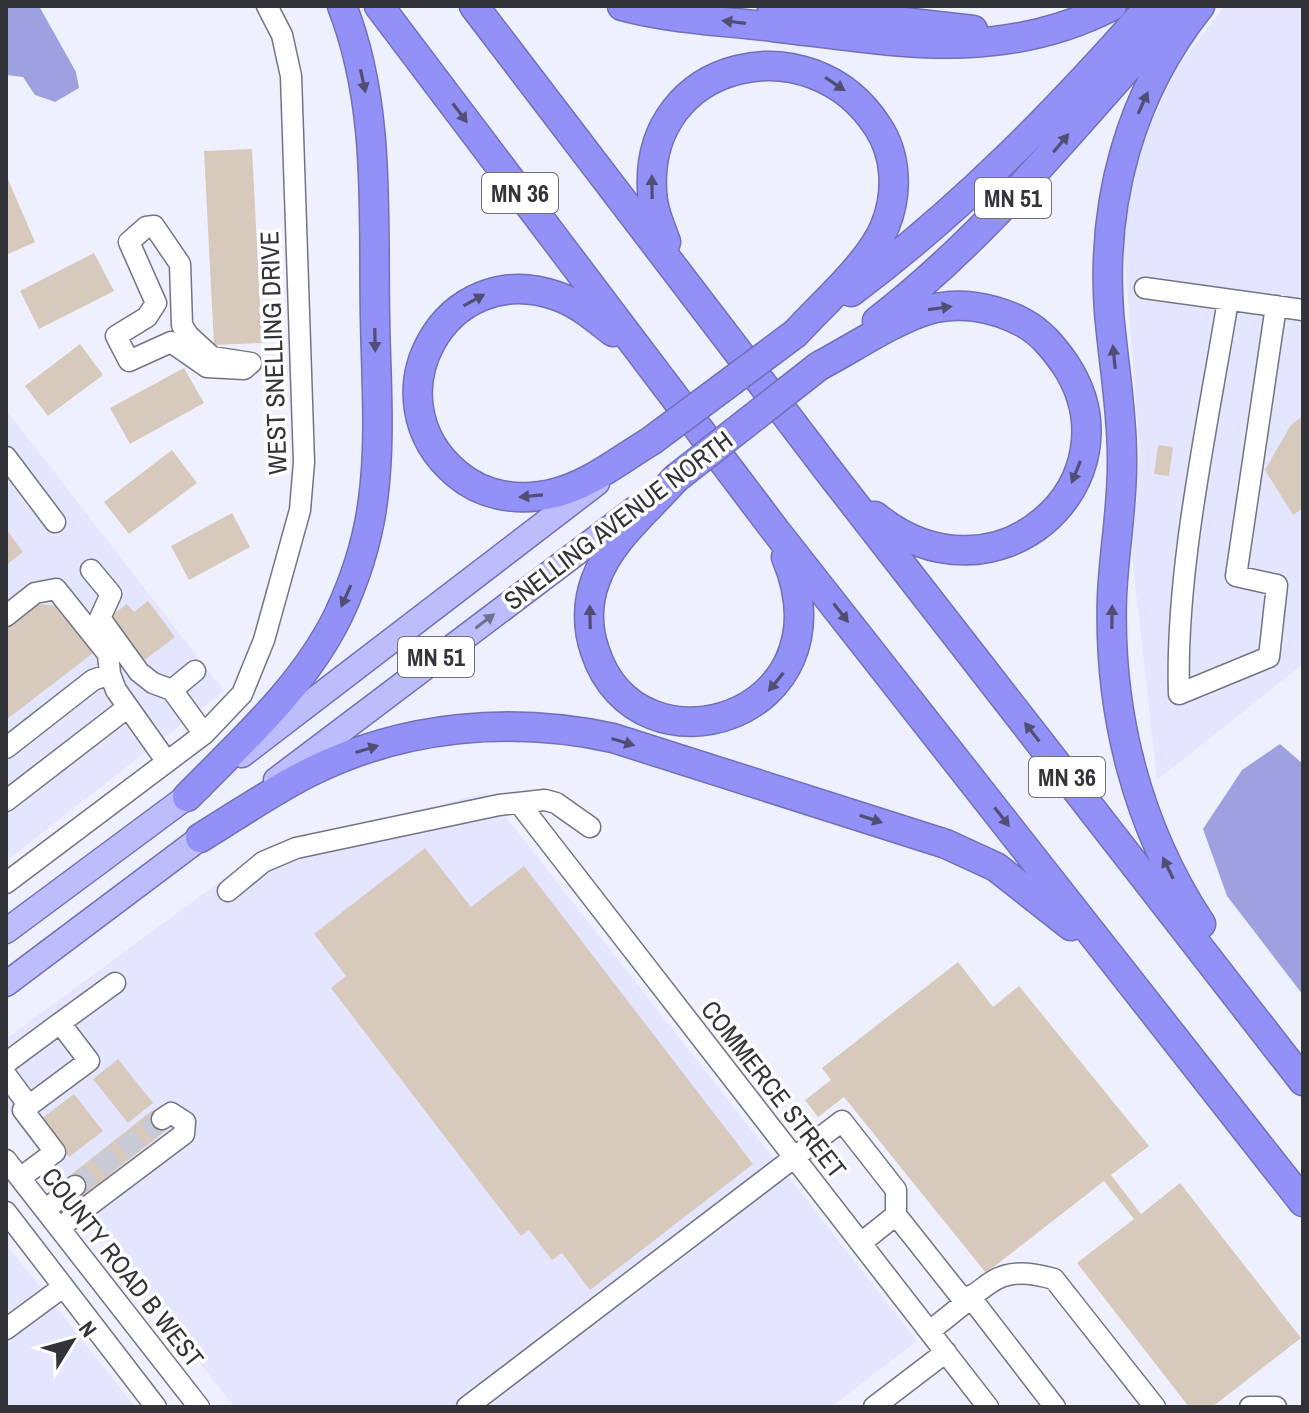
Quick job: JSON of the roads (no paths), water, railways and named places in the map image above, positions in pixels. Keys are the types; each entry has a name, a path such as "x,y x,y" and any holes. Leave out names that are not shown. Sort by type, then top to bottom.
{"highway":[{"path":"187,797 271,711 318,651 353,580 373,503 376,430 371,132 358,58 342,6"},
{"name":"MN 36","path":"379,6 775,530 1303,1202"},
{"name":"MN 36","path":"474,6 673,262 831,474 1303,1081"},
{"path":"622,6 926,45 984,45 1029,37 1079,23 1112,6"},
{"path":"759,6 1029,37"},
{"name":"SNELLING AVENUE NORTH","path":"651,441 958,206 1074,91 1150,6"},
{"name":"SNELLING AVENUE NORTH","path":"675,479 947,265 980,233 1184,6"},
{"path":"1200,6 1160,67 1131,131 1118,171 1108,236 1109,313 1123,456 1112,593 1114,673 1132,772 1161,853 1192,911 1303,1073"},
{"path":"673,262 653,207 651,187 657,147 679,106 700,86 740,68 782,65 822,76 858,103 883,134 890,153 894,191 884,230 871,251 796,333"},
{"path":"651,441 576,486 556,493 516,497 497,494 463,479 432,446 420,418 418,378 426,349 454,312 482,295 524,288 556,295 583,309 660,379"},
{"path":"819,366 926,310 968,306 991,310 1027,325 1045,338 1070,372 1080,393 1084,414 1085,438 1081,459 1066,495 1036,528 998,547 956,552 913,542 875,517 831,474"},
{"path":"675,479 604,560 590,600 592,642 598,662 617,690 649,712 667,718 715,720 758,700 782,675 798,638 800,599 775,530"},
{"path":"200,838 313,770 395,741 501,726 583,732 843,809 972,854 1005,873 1054,910 1180,1043"}],"main road":[{"name":"SNELLING AVENUE NORTH","path":"6,931 187,797 651,441"},
{"name":"SNELLING AVENUE NORTH","path":"6,984 675,479"}],"street":[{"name":"WEST SNELLING DRIVE","path":"6,883 204,734 242,694 255,668 304,485 291,76 282,35 267,6"},
{"path":"154,226 175,254 180,264 182,325 202,352 222,359 242,359 251,363 244,369 207,367 171,342 129,361 116,336 147,317 156,303 155,295 130,249 133,237 146,227 154,226"},
{"path":"1145,288 1303,310"},
{"path":"1228,300 1187,564 1178,653 1179,694 1269,657 1277,585 1236,576 1276,306"},
{"path":"8,465 55,522"},
{"path":"91,570 111,594 100,618 113,657 116,690 167,762"},
{"path":"6,616 35,593 56,589 113,657 146,679 172,690 204,734"},
{"path":"6,748 93,680 113,657"},
{"path":"172,690 195,671"},
{"path":"6,801 128,707"},
{"path":"228,891 263,862 296,848 519,803 545,800 556,803 590,827"},
{"name":"COMMERCE STREET","path":"519,803 988,1407"},
{"path":"6,1063 115,983"},
{"path":"20,1178 55,1152 23,1110 89,1061 60,1023"},
{"path":"6,1075 29,1106"},
{"path":"59,1228 184,1134 185,1122 179,1115 171,1113 162,1119"},
{"path":"467,1407 842,1121 896,1190 896,1215 961,1297 971,1298 1055,1407"},
{"name":"COUNTY ROAD B WEST","path":"6,1160 199,1407"},
{"path":"45,1210 75,1186"},
{"path":"6,1212 156,1407"},
{"path":"861,1243 896,1215"},
{"path":"930,1331 993,1280 1016,1273 1032,1273 1054,1279 1155,1407"},
{"path":"6,1329 63,1287"},
{"path":"874,1407 946,1352"},
{"path":"1250,1407 1276,1407"}],"water":[{"path":"6,6 39,6 76,72 79,88 55,102 35,95 23,77 6,75"},
{"path":"1280,744 1303,764 1303,995 1227,896 1203,829 1242,770"}],"tunnel":[{"path":"75,1186 162,1119"}]}
